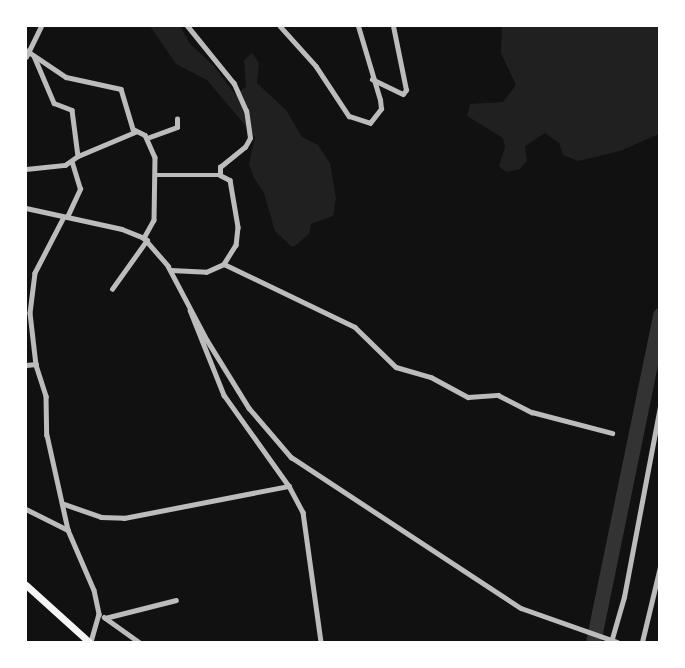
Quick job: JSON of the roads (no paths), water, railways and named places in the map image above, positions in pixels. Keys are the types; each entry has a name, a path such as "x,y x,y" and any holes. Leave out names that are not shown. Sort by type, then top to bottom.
{"main road":[{"path":"26,585 90,642"}],"street":[{"path":"28,54 41,26"},
{"path":"187,26 234,84 249,123 245,147 220,167 220,175"},
{"path":"280,26 316,66 350,116 361,123 370,123 381,109 358,26"},
{"path":"371,79 403,94 406,90 393,26"},
{"path":"28,54 66,77 121,89 135,132 147,138 177,127 177,119"},
{"path":"28,54 54,103 72,110 78,156"},
{"path":"26,169 72,163 78,156 135,132"},
{"path":"112,289 146,239 154,220 156,174 147,138"},
{"path":"72,163 80,189 35,273 28,314 36,363 46,396 47,435 68,530 94,590 99,614 90,642"},
{"path":"156,174 220,175 230,180 238,227 236,245 224,264 206,272 171,270"},
{"path":"26,208 122,229 146,239 171,270 190,308 249,408 309,472 521,608 576,630 612,641 624,597 651,444 660,407"},
{"path":"224,264 355,327 396,367 431,377 468,397 498,395 532,412 612,433"},
{"path":"190,308 190,317 224,395 289,486 303,512 321,642"},
{"path":"26,364 36,363"},
{"path":"651,444 660,447"},
{"path":"64,504 101,517 124,518 289,486"},
{"path":"26,509 68,530"},
{"path":"642,642 660,567"},
{"path":"105,618 176,600"},
{"path":"99,614 140,642"}],"waterway":[{"path":"593,642 660,315"}]}
